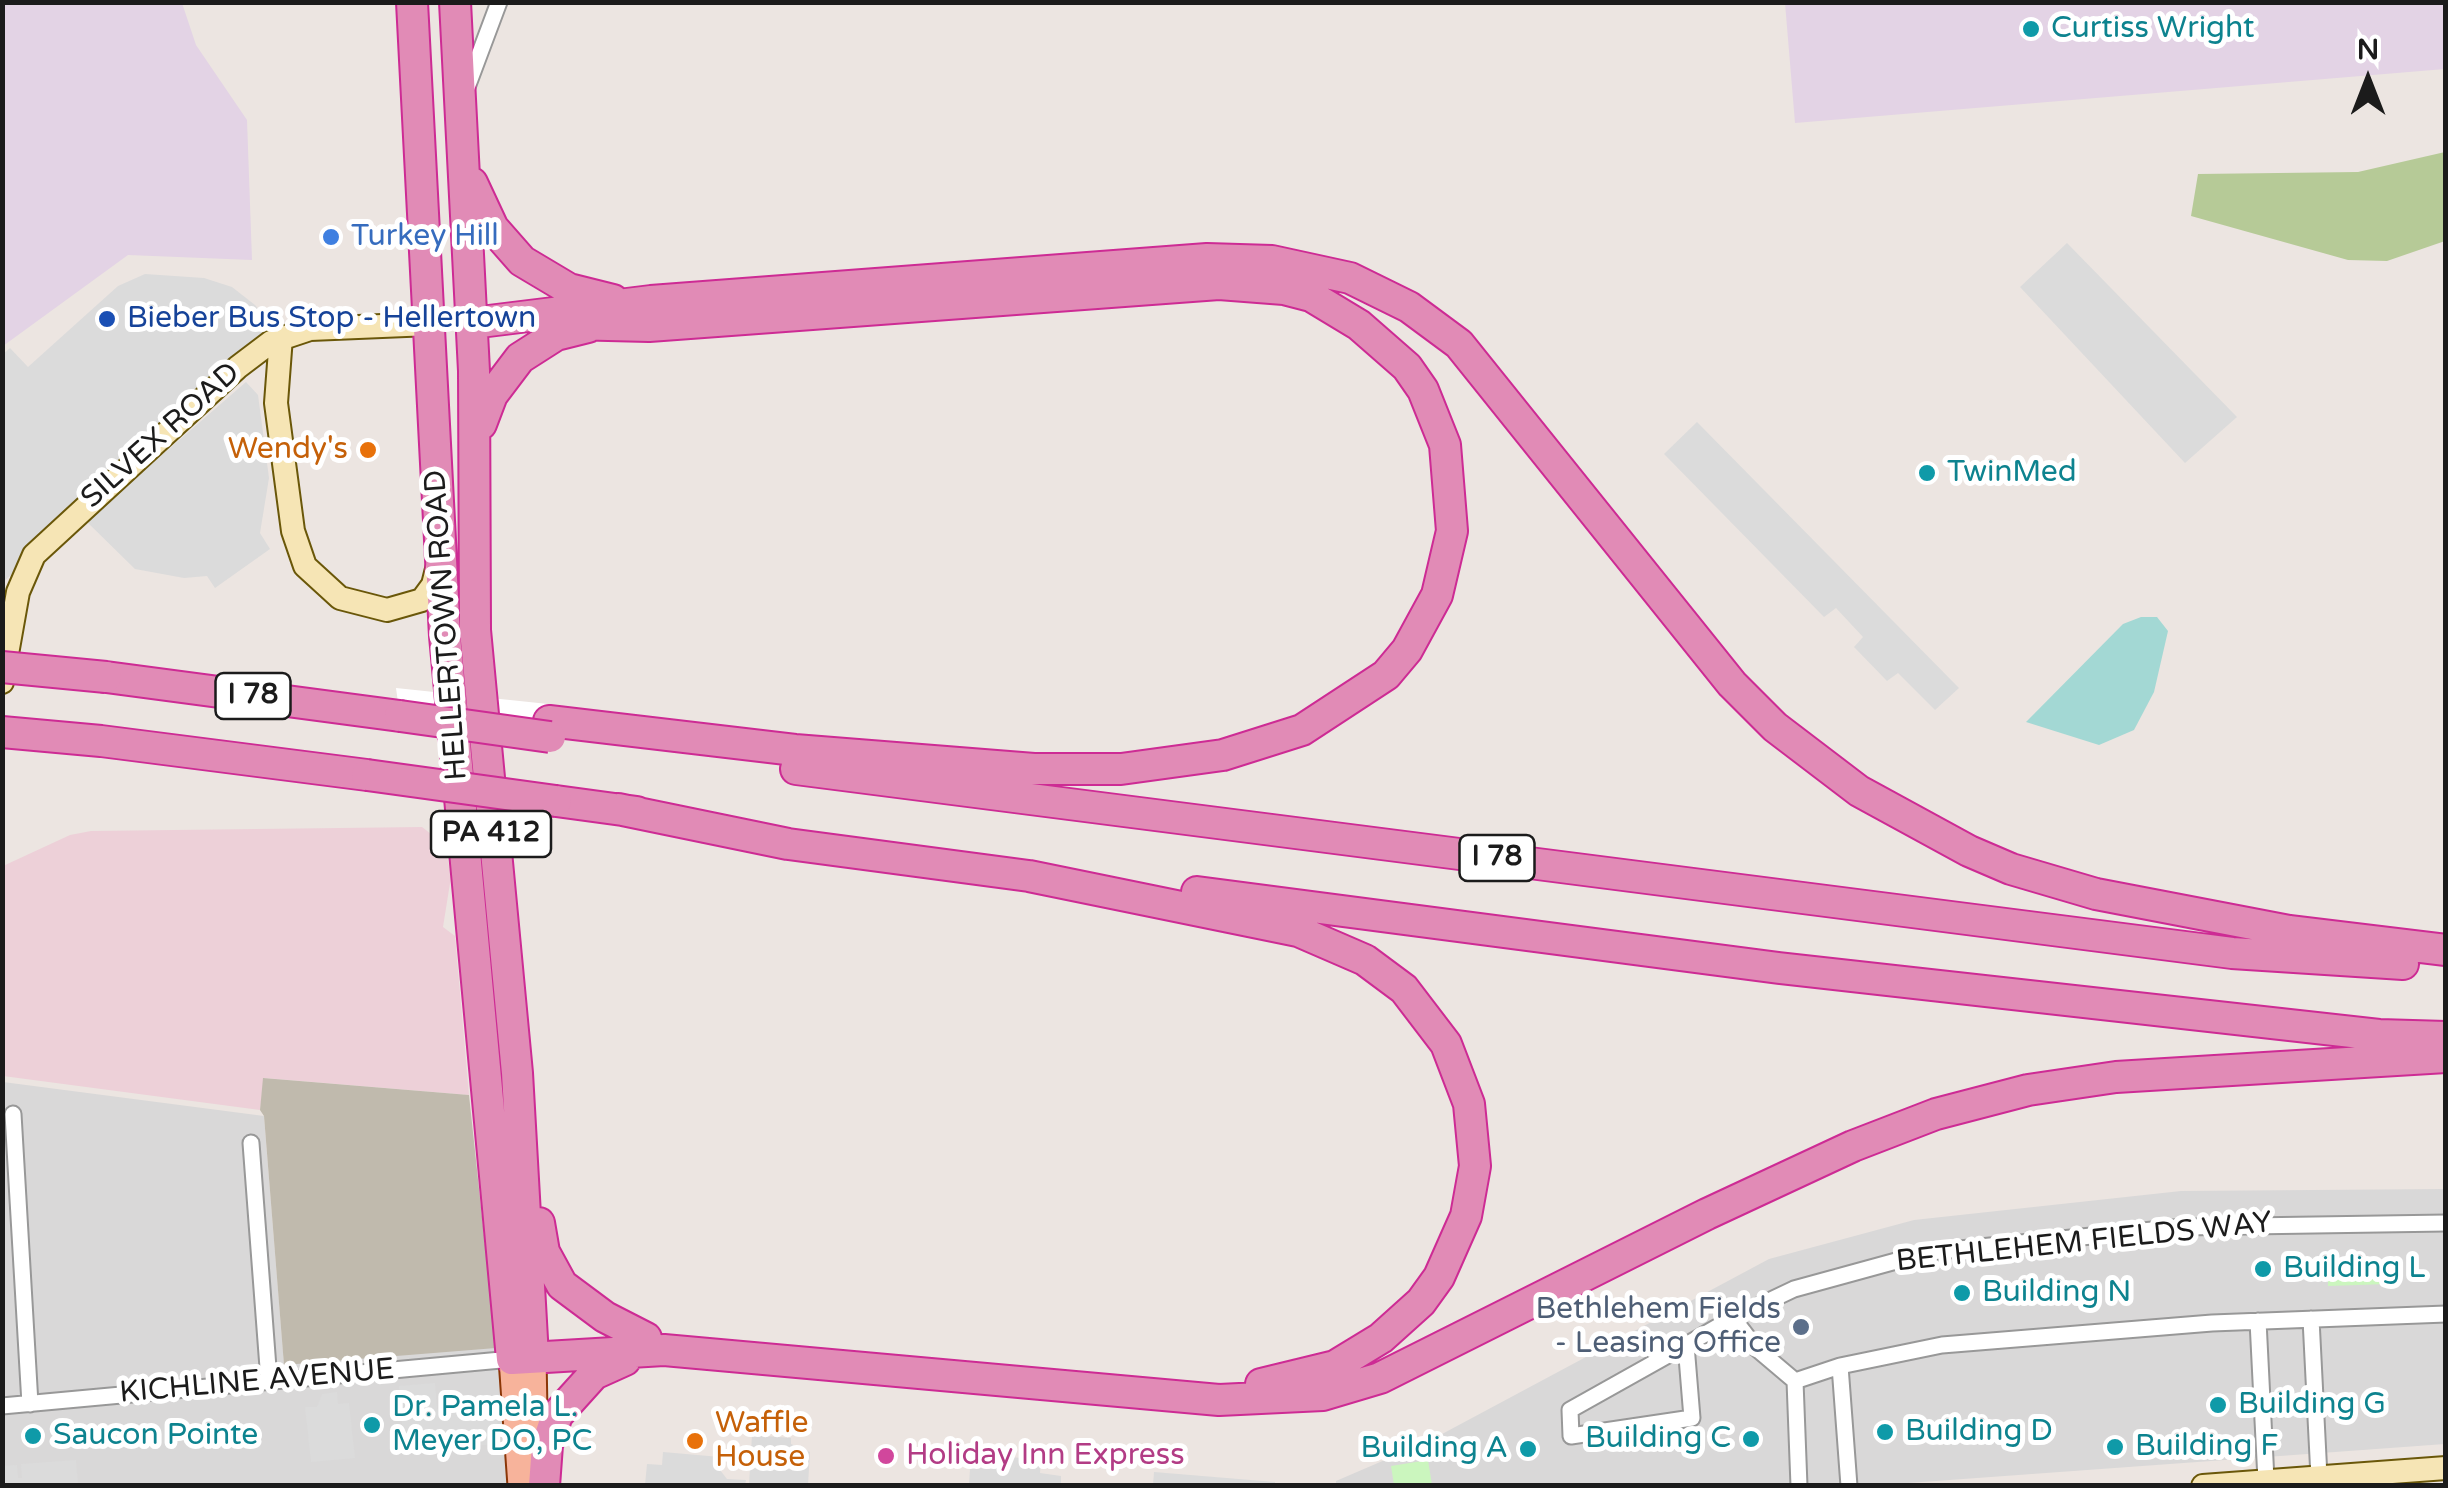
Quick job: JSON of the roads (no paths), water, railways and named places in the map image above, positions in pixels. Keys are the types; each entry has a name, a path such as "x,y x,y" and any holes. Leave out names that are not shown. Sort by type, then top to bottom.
{"highway":[{"name":"HELLERTOWN ROAD","path":"412,2 438,532 466,890 522,1352"},
{"name":"HELLERTOWN ROAD","path":"454,2 472,322 477,662 522,1167 522,1352"},
{"path":"464,154 485,214 510,249 532,268 569,289 599,298 651,300"},
{"path":"430,324 651,300 1207,259 1298,264 1350,278 1409,307 1459,344 1732,684 1775,726 1859,791 1997,863 2096,894 2289,931 2446,950"},
{"path":"472,322 597,326 868,311 1219,284 1284,289 1310,296 1359,324 1407,368 1423,390 1444,446 1452,531 1438,595 1407,650 1386,675 1302,730 1223,755 1121,769 1034,769 550,729"},
{"path":"474,462 486,408 509,369 544,340 597,326"},
{"name":"I 78","path":"2,667 400,716 550,729 2232,952 2446,966"},
{"name":"I 78","path":"2,732 101,740 618,809 1140,885 1779,968 2378,1034 2446,1037"},
{"path":"522,1352 728,1340 1260,1384 1298,1378 1353,1357 1421,1302 1447,1261 1466,1216 1475,1146 1470,1104 1455,1062 1420,1006 1374,966 1319,938 1029,876 788,844 618,809"},
{"path":"522,1167 544,1252 562,1285 605,1317 655,1344 1219,1400 1322,1395 1380,1378 1707,1214 1936,1114 2028,1090 2116,1077 2446,1056"},
{"path":"544,1486 551,1429 573,1394 605,1367 655,1344"}],"main road":[{"name":"HELLERTOWN ROAD","path":"522,1352 522,1486"},
{"name":"HELLERTOWN ROAD","path":"522,1352 536,1486"}],"street":[{"path":"462,98 499,2"},
{"name":"SILVEX ROAD","path":"2,682 18,592 34,555 238,367 281,337 322,327 430,324"},
{"path":"281,337 276,385 282,446 294,538 310,572 334,594 360,606 409,607 422,600 433,586 438,532"},
{"path":"13,1114 30,1404"},
{"path":"251,1142 269,1381"},
{"name":"BETHLEHEM FIELDS WAY","path":"1686,1345 1692,1418 1571,1436 1570,1410 1733,1318 1794,1290 1929,1252 2183,1227 2446,1222"},
{"path":"1795,1381 1840,1366 1942,1344 2258,1321 2446,1314"},
{"path":"1733,1318 1756,1348 1795,1381 1800,1486"},
{"path":"2311,1319 2319,1477"},
{"path":"2258,1321 2266,1480"},
{"name":"KICHLINE AVENUE","path":"2,1406 522,1352"},
{"path":"1840,1366 1849,1486"},
{"path":"2204,1486 2446,1468"}],"water":[{"path":"2141,617 2157,617 2168,631 2154,692 2134,730 2099,745 2026,722 2123,624"}],"place":[{"name":"Curtiss Wright","path":"2031,29"},
{"name":"Turkey Hill","path":"331,237"},
{"name":"Bieber Bus Stop - Hellertown","path":"107,319"},
{"name":"Wendy's","path":"368,450"},
{"name":"TwinMed","path":"1927,473"},
{"name":"Building L","path":"2263,1269"},
{"name":"Building N","path":"1962,1293"},
{"name":"Bethlehem Fields - Leasing Office","path":"1801,1327"},
{"name":"Building G","path":"2218,1405"},
{"name":"Dr. Pamela L. Meyer DO, PC","path":"372,1425"},
{"name":"Building D","path":"1885,1432"},
{"name":"Saucon Pointe","path":"33,1436"},
{"name":"Building C","path":"1751,1439"},
{"name":"Waffle House","path":"695,1441"},
{"name":"Building F","path":"2115,1447"},
{"name":"Building A","path":"1528,1449"},
{"name":"Holiday Inn Express","path":"886,1456"}]}
